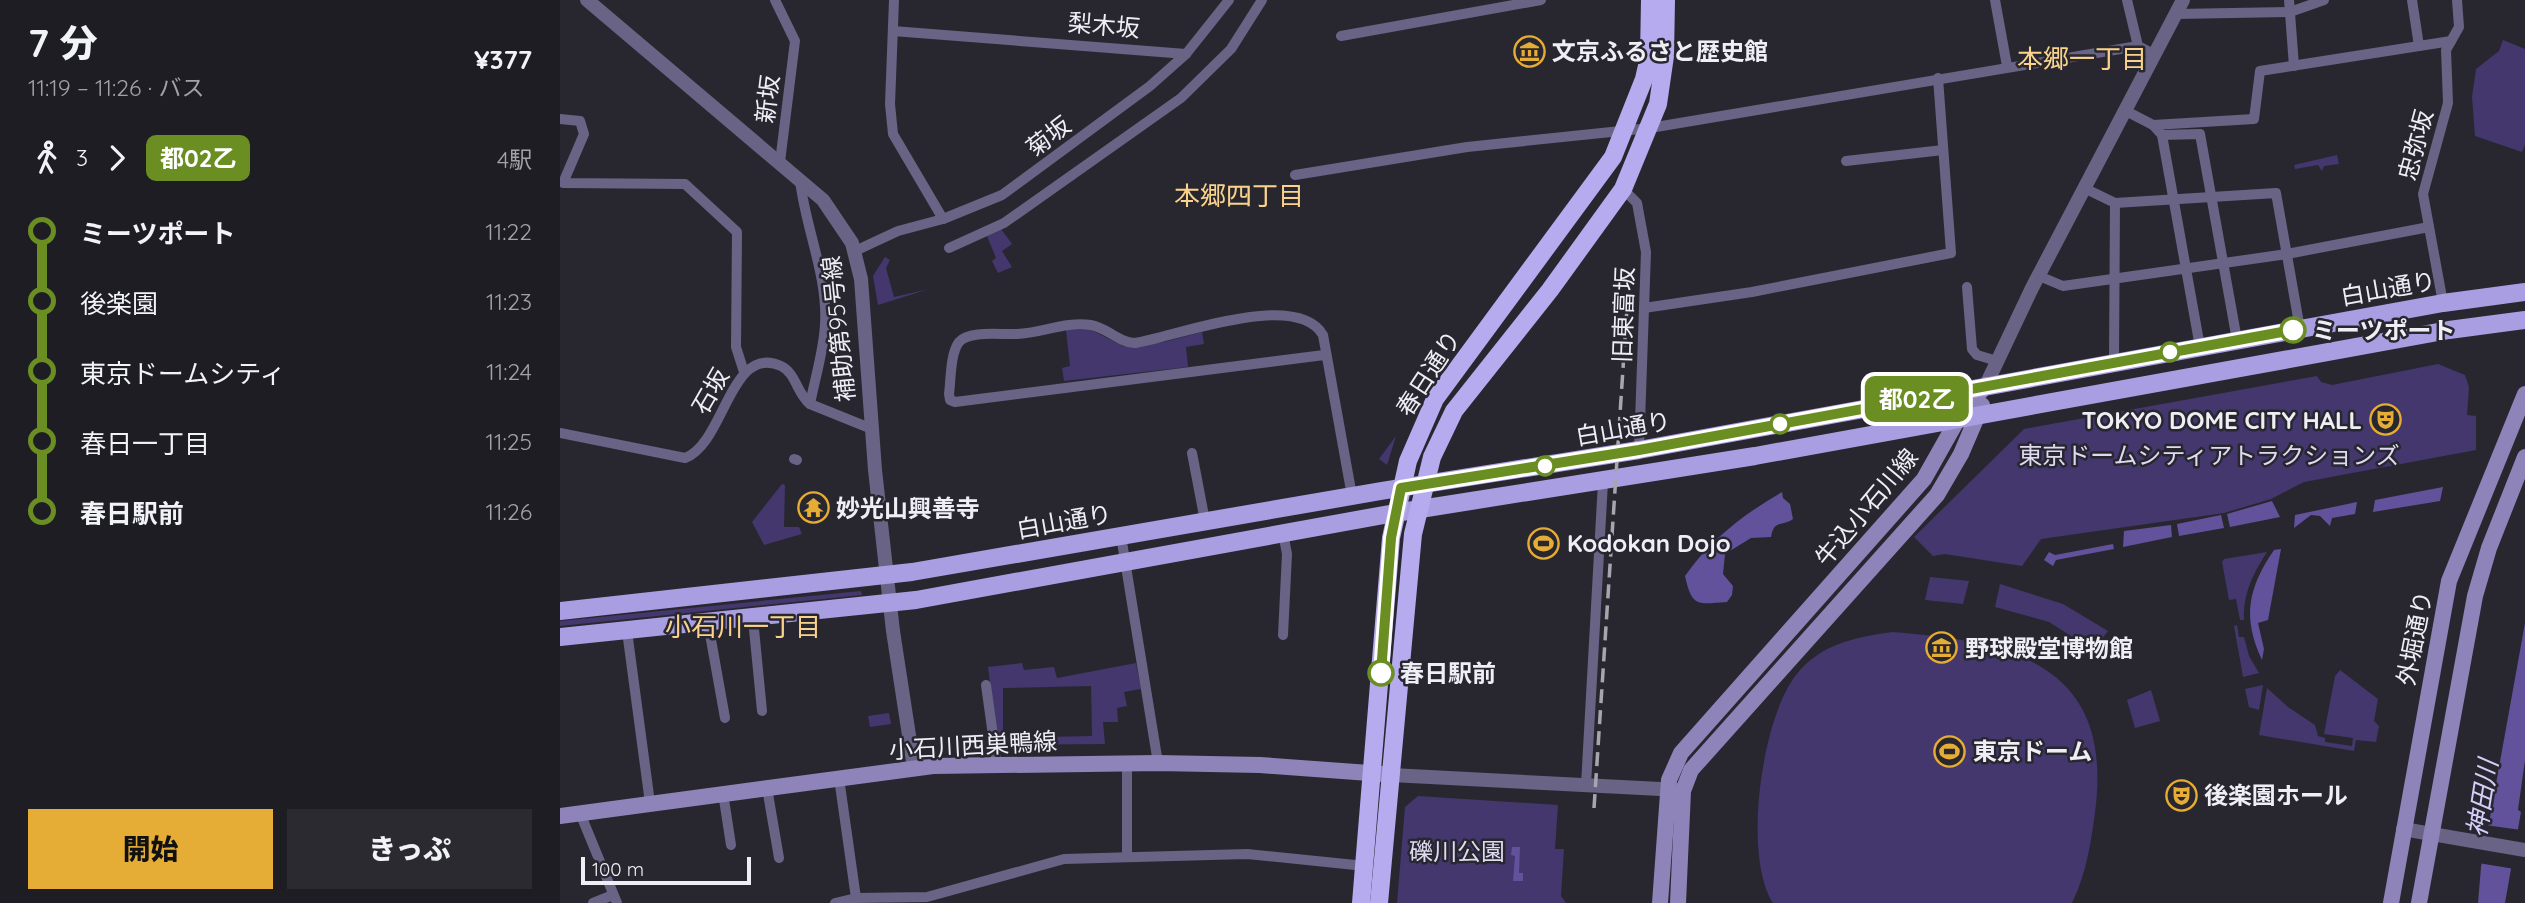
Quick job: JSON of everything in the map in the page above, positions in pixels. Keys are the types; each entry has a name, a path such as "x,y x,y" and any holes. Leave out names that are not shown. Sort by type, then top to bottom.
{"highway":[{"name":"春日通り","path":"1361,903 1389,550 1401,488 1416,438 1435,399 1613,157 1639,98 1649,57 1650,0"},
{"name":"春日通り","path":"1379,903 1418,509 1424,484 1438,442 1454,411 1550,290 1623,190 1650,128 1662,83 1666,0"}],"main road":[{"name":"白山通り","path":"560,611 887,575 1639,450 2443,303 2525,292"},
{"name":"白山通り","path":"560,637 890,603 1418,509 1603,482 2449,330 2525,320"},
{"name":"牛込小石川線","path":"1660,903 1676,790 1700,757 1937,495 1981,413 1986,385"},
{"name":"牛込小石川線","path":"1678,903 1676,790 1672,770 1681,753 1924,479 1959,417 1986,385"},
{"name":"外堀通り","path":"2391,903 2449,581 2525,394"},
{"name":"外堀通り","path":"2419,903 2477,585 2525,457"},
{"name":"小石川西巣鴨線","path":"560,816 914,768 1127,762 1260,765 1391,775"}],"street":[{"name":"補助第95号線","path":"587,0 780,162 831,209 855,251 861,279 872,429 890,603 914,768"},
{"name":"新坂","path":"775,0 795,41 780,162"},
{"path":"894,0 890,104 893,134 943,219"},
{"name":"菊坂","path":"855,251 898,231 943,219 1002,195 1150,86 1186,54 1229,0"},
{"path":"949,248 1004,223 1181,98 1231,49 1262,0"},
{"path":"1341,36 1541,0"},
{"path":"1996,0 2007,66"},
{"path":"2127,0 2138,46"},
{"path":"1986,385 2084,188 2183,0"},
{"path":"2176,14 2289,6 2324,0"},
{"path":"2412,0 2419,46"},
{"name":"忠弥坂","path":"2443,303 2423,194 2448,103 2446,50 2459,27 2457,0"},
{"path":"2289,6 2294,66"},
{"name":"梨木坂","path":"893,31 1186,54"},
{"path":"2153,125 2254,119 2260,71 2451,41"},
{"path":"1295,175 1467,147 1650,128 2138,46 2155,55"},
{"path":"1644,309 1752,292 1951,253 1938,78"},
{"path":"2126,111 2153,125 2162,135 2200,347"},
{"path":"560,119 580,121 584,134 562,187 685,184 737,232 736,347 744,372"},
{"path":"2162,135 2200,134 2237,340"},
{"path":"1846,161 1943,150"},
{"path":"800,180 804,214 821,282 826,323 810,404 872,429"},
{"path":"2084,188 2115,203 2276,193 2300,329"},
{"name":"旧東富坂","path":"1623,190 1637,203 1640,211 1641,239 1646,252 1639,450"},
{"path":"2115,203 2115,362"},
{"path":"2039,276 2063,286 2114,280 2287,254 2429,227"},
{"path":"1967,287 1972,349 1977,355 1997,361"},
{"path":"1325,355 955,402 950,400 949,394 957,348 962,339 970,336 1021,334 1072,325 1094,325 1123,342 1135,343 1226,319 1280,317 1299,320 1319,329 1325,355 1353,496"},
{"name":"石坂","path":"560,433 685,458 692,455 715,428 744,372 756,363 782,366 790,373 802,398 810,404"},
{"path":"1192,453 1205,521"},
{"path":"1586,785 1605,499 1603,482"},
{"path":"1283,533 1287,554 1283,635"},
{"path":"1121,536 1158,763"},
{"path":"753,619 762,711"},
{"path":"708,623 725,718"},
{"path":"627,631 650,803"},
{"path":"986,685 997,764"},
{"path":"1127,762 1127,857"},
{"path":"1391,775 1676,790"},
{"path":"839,778 856,898"},
{"path":"767,788 779,858"},
{"path":"723,793 731,845"},
{"path":"580,813 615,899 593,903"},
{"path":"2403,829 2521,850"},
{"path":"835,903 856,898 927,897 1064,859 1247,854 1365,866"}],"green space":[{"path":"2503,40 2525,49 2525,145 2522,152 2475,136 2472,97 2476,69 2499,51"},
{"path":"2337,155 2339,164 2324,166 2322,171 2318,165 2295,169 2294,165"},
{"path":"1001,229 1012,244 1002,251 1012,267 998,273 992,261 996,258 987,236"},
{"path":"885,257 890,260 886,268 894,297 929,289 878,305 873,276"},
{"path":"1089,329 1123,346 1164,342 1202,332 1204,344 1186,347 1188,367 1064,381 1062,368 1070,366 1066,330"},
{"name":"東京ドームシティアトラクションズ","path":"2438,364 2465,375 2469,387 2467,415 2476,416 2476,450 2304,482 2271,499 2224,513 2041,539 2022,566 1945,554 1933,556 1914,537 2024,429 2317,376 2321,382 2332,385"},
{"path":"1396,436 1387,465 1379,459"},
{"path":"782,484 785,485 784,527 799,527 802,534 764,545 752,522"},
{"path":"2267,552 2250,584 2245,601 2244,620 2240,620 2236,599 2229,600 2222,562 2224,559"},
{"path":"1930,577 1969,581 1963,604 1925,600"},
{"path":"2000,584 2063,604 2108,631 2093,650 2049,622 1995,607"},
{"path":"861,591 862,595 560,626 560,621"},
{"path":"2237,625 2239,637 2244,637 2249,656 2259,673 2243,677 2234,626"},
{"name":"東京ドーム","path":"1892,632 1975,643 2011,653 2043,668 2069,690 2087,718 2096,756 2096,804 2091,842 2082,880 2072,903 1773,903 1764,881 1759,853 1758,821 1766,753 1784,695 1806,664 1827,649 1865,636"},
{"path":"1022,663 1024,670 1054,667 1057,678 1136,663 1141,689 1124,692 1127,706 1117,708 1118,722 1103,722 1105,744 998,745 988,667","holes":["1091,686 1092,736 1003,738 1003,688"]},
{"path":"2340,670 2378,699 2374,721 2379,726 2376,742 2356,740 2354,751 2259,735 2267,688 2288,707 2315,725 2318,736 2325,738 2325,742 2352,746 2353,738 2324,734 2335,676"},
{"path":"2263,685 2259,710 2249,707 2245,689"},
{"path":"2151,690 2160,721 2135,728 2127,700"},
{"path":"889,713 891,724 870,727 868,716"},
{"name":"礫川公園","path":"1418,796 1558,805 1555,849 1564,849 1561,896 1566,903 1397,903 1405,807"}],"shaded area":[{"path":"2443,487 2440,501 2373,512 2375,500"},
{"path":"1782,492 1783,498 1790,504 1793,519 1776,526 1771,537 1751,538 1725,554 1723,574 1733,586 1732,595 1727,602 1703,603 1694,599 1685,576 1695,563 1729,529"},
{"path":"2272,501 2280,517 2230,527 2227,514"},
{"path":"2357,502 2355,514 2332,518 2330,526 2320,516 2311,515 2294,528 2295,515"},
{"path":"2221,515 2224,528 2179,536 2177,524"},
{"path":"2171,525 2172,537 2123,547 2124,531"},
{"path":"2113,544 2114,549 2056,560 2053,566 2044,560 2049,552 2055,555"},
{"path":"2281,549 2268,620 2258,623 2264,649 2262,660 2252,630 2251,603 2258,577 2265,564 2274,550"},
{"name":"神田川","path":"2525,623 2525,760 2518,810 2521,812 2505,903 2478,903 2481,867"},
{"path":"1512,847 1520,847 1519,873 1523,873 1523,881 1513,881 1515,856 1511,855"}],"pier":[{"path":"2485,825 2521,830 2515,869 2478,863"}],"railway":[{"path":"1594,808 1628,293"}],"bus line":[{"name":"都02乙","path":"1381,673 1391,538 1401,488 1583,460 2293,330"}],"place":[{"name":"文京ふるさと歴史館","path":"1529,51"},
{"name":"ミーツポート","path":"2293,330"},
{"name":"TOKYO DOME CITY HALL","path":"2385,420"},
{"name":"妙光山興善寺","path":"813,508"},
{"name":"Kodokan Dojo","path":"1544,543"},
{"name":"野球殿堂博物館","path":"1942,648"},
{"name":"春日駅前","path":"1381,673"},
{"name":"東京ドーム","path":"1950,751"},
{"name":"後楽園ホール","path":"2181,795"}],"district":[{"name":"本郷一丁目","path":"2082,58"},
{"name":"本郷四丁目","path":"1239,195"},
{"name":"小石川一丁目","path":"743,626"}]}
